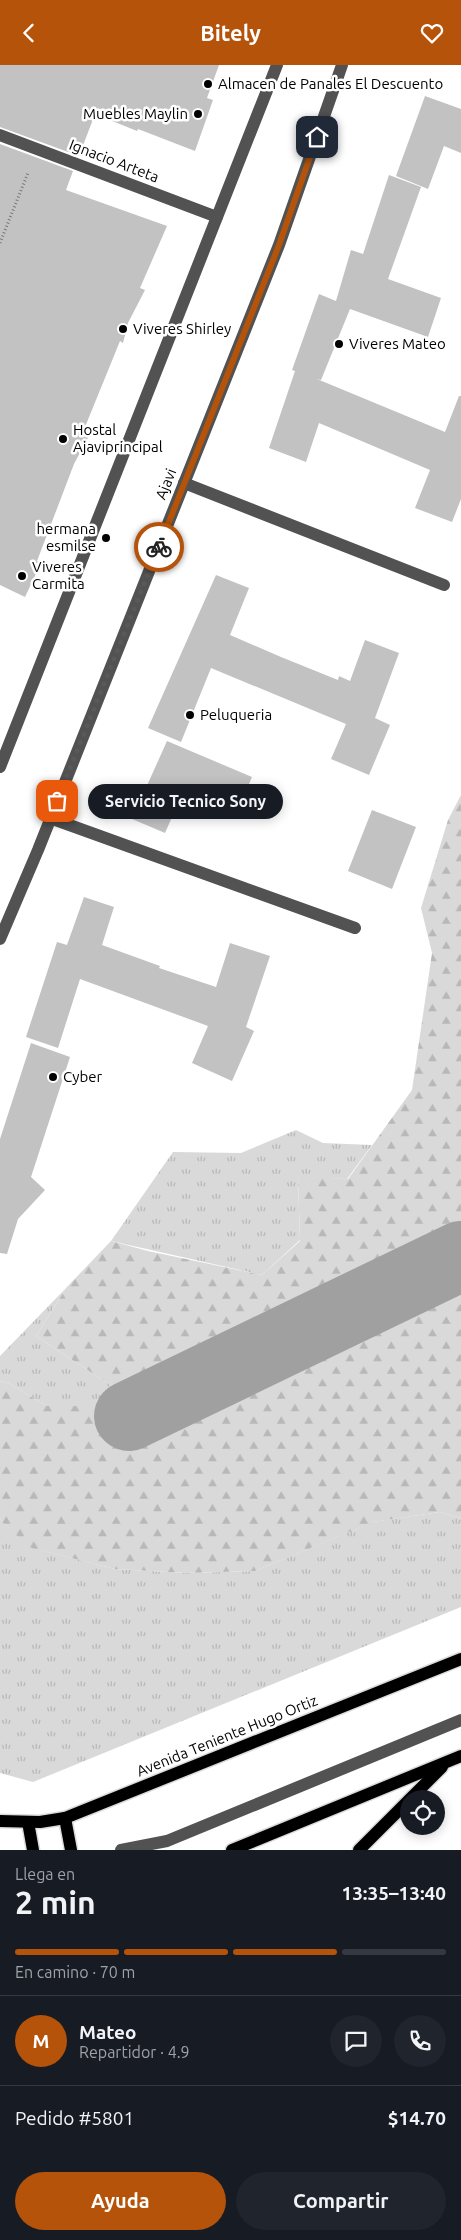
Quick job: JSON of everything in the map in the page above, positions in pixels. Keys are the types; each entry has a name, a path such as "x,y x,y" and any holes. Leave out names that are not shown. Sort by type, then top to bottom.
{"main road":[{"name":"Avenida Teniente Hugo Ortiz","path":"0,1821 28,1822 66,1818 461,1659"},
{"path":"232,1850 461,1756"},
{"path":"418,1790 447,1762"},
{"path":"358,1850 400,1808"},
{"path":"66,1818 71,1850"},
{"path":"28,1822 32,1850"}],"street":[{"path":"0,767 277,65"},
{"name":"Ajavi","path":"0,939 50,819 279,245 342,65"},
{"name":"Ignacio Arteta","path":"0,135 217,217"},
{"path":"184,483 444,585"},
{"path":"50,819 355,928"},
{"path":"121,1850 167,1841 461,1720"}],"path":[{"path":"0,243 30,166"}],"green space":[{"path":"461,795 461,1518 440,1512 373,1522 255,1571 186,1573 115,1569 28,1547 0,1519 0,1381 8,1383 47,1406 100,1406 121,1392 36,1336 66,1288 111,1241 148,1251 262,1275 300,1241 298,1176 348,1179 412,1090 432,953 421,908 448,820"},
{"path":"296,1130 323,1143 372,1145 347,1179 298,1177 300,1240 262,1275 111,1241 173,1152 241,1153"},
{"path":"66,1288 36,1336 121,1392 100,1406 47,1406 8,1383 0,1381 0,1356"},
{"path":"440,1512 461,1518 461,1607 33,1782 0,1773 0,1519 29,1547 115,1569 186,1573 255,1571 372,1522"}],"building":[{"path":"0,65 219,65 207,98 213,100 195,151 95,114 79,156 0,127"},
{"path":"425,96 461,109 461,153 444,146 428,189 396,176"},
{"path":"0,144 73,171 66,190 167,226 140,288 145,290 128,323 123,343 120,341 85,427 92,430 74,464 37,561 41,563 25,597 0,585"},
{"path":"389,175 421,187 388,279 441,298 428,337 350,309 321,380 317,379 445,432 459,396 461,396 461,499 452,522 415,508 430,470 319,423 306,462 269,448 295,371 292,370 319,294 336,301 351,250 363,254"},
{"path":"216,575 249,588 230,635 281,657 338,680 339,676 350,681 365,640 399,653 375,718 390,725 369,775 331,759 346,724 211,668 181,742 148,728"},
{"path":"167,741 252,777 237,812 184,790 165,833 132,819"},
{"path":"372,810 416,827 392,889 348,871"},
{"path":"84,897 114,907 102,945 160,966 159,968 216,987 230,943 270,956 246,1027 254,1031 232,1081 192,1063 208,1026 80,979 58,1048 26,1037 57,942 67,945"},
{"path":"31,1043 70,1057 31,1177 45,1190 18,1219 7,1254 0,1253 0,1139"}],"waterway":[{"path":"129,1416 461,1256"}],"way so far":[{"path":"57,801 159,547"}],"place":[{"name":"Almacen de Panales El Descuento","path":"208,84"},
{"name":"Muebles Maylin","path":"198,114"},
{"name":"Viveres Shirley","path":"123,329"},
{"name":"Viveres Mateo","path":"339,344"},
{"name":"Hostal Ajaviprincipal","path":"63,439"},
{"name":"hermana esmilse","path":"106,538"},
{"name":"Viveres Carmita","path":"22,576"},
{"name":"Peluqueria","path":"190,715"},
{"name":"Servicio Tecnico Sony","path":"57,801"},
{"name":"Cyber","path":"53,1077"}],"route":[{"path":"159,547 279,245 317,137"}]}
